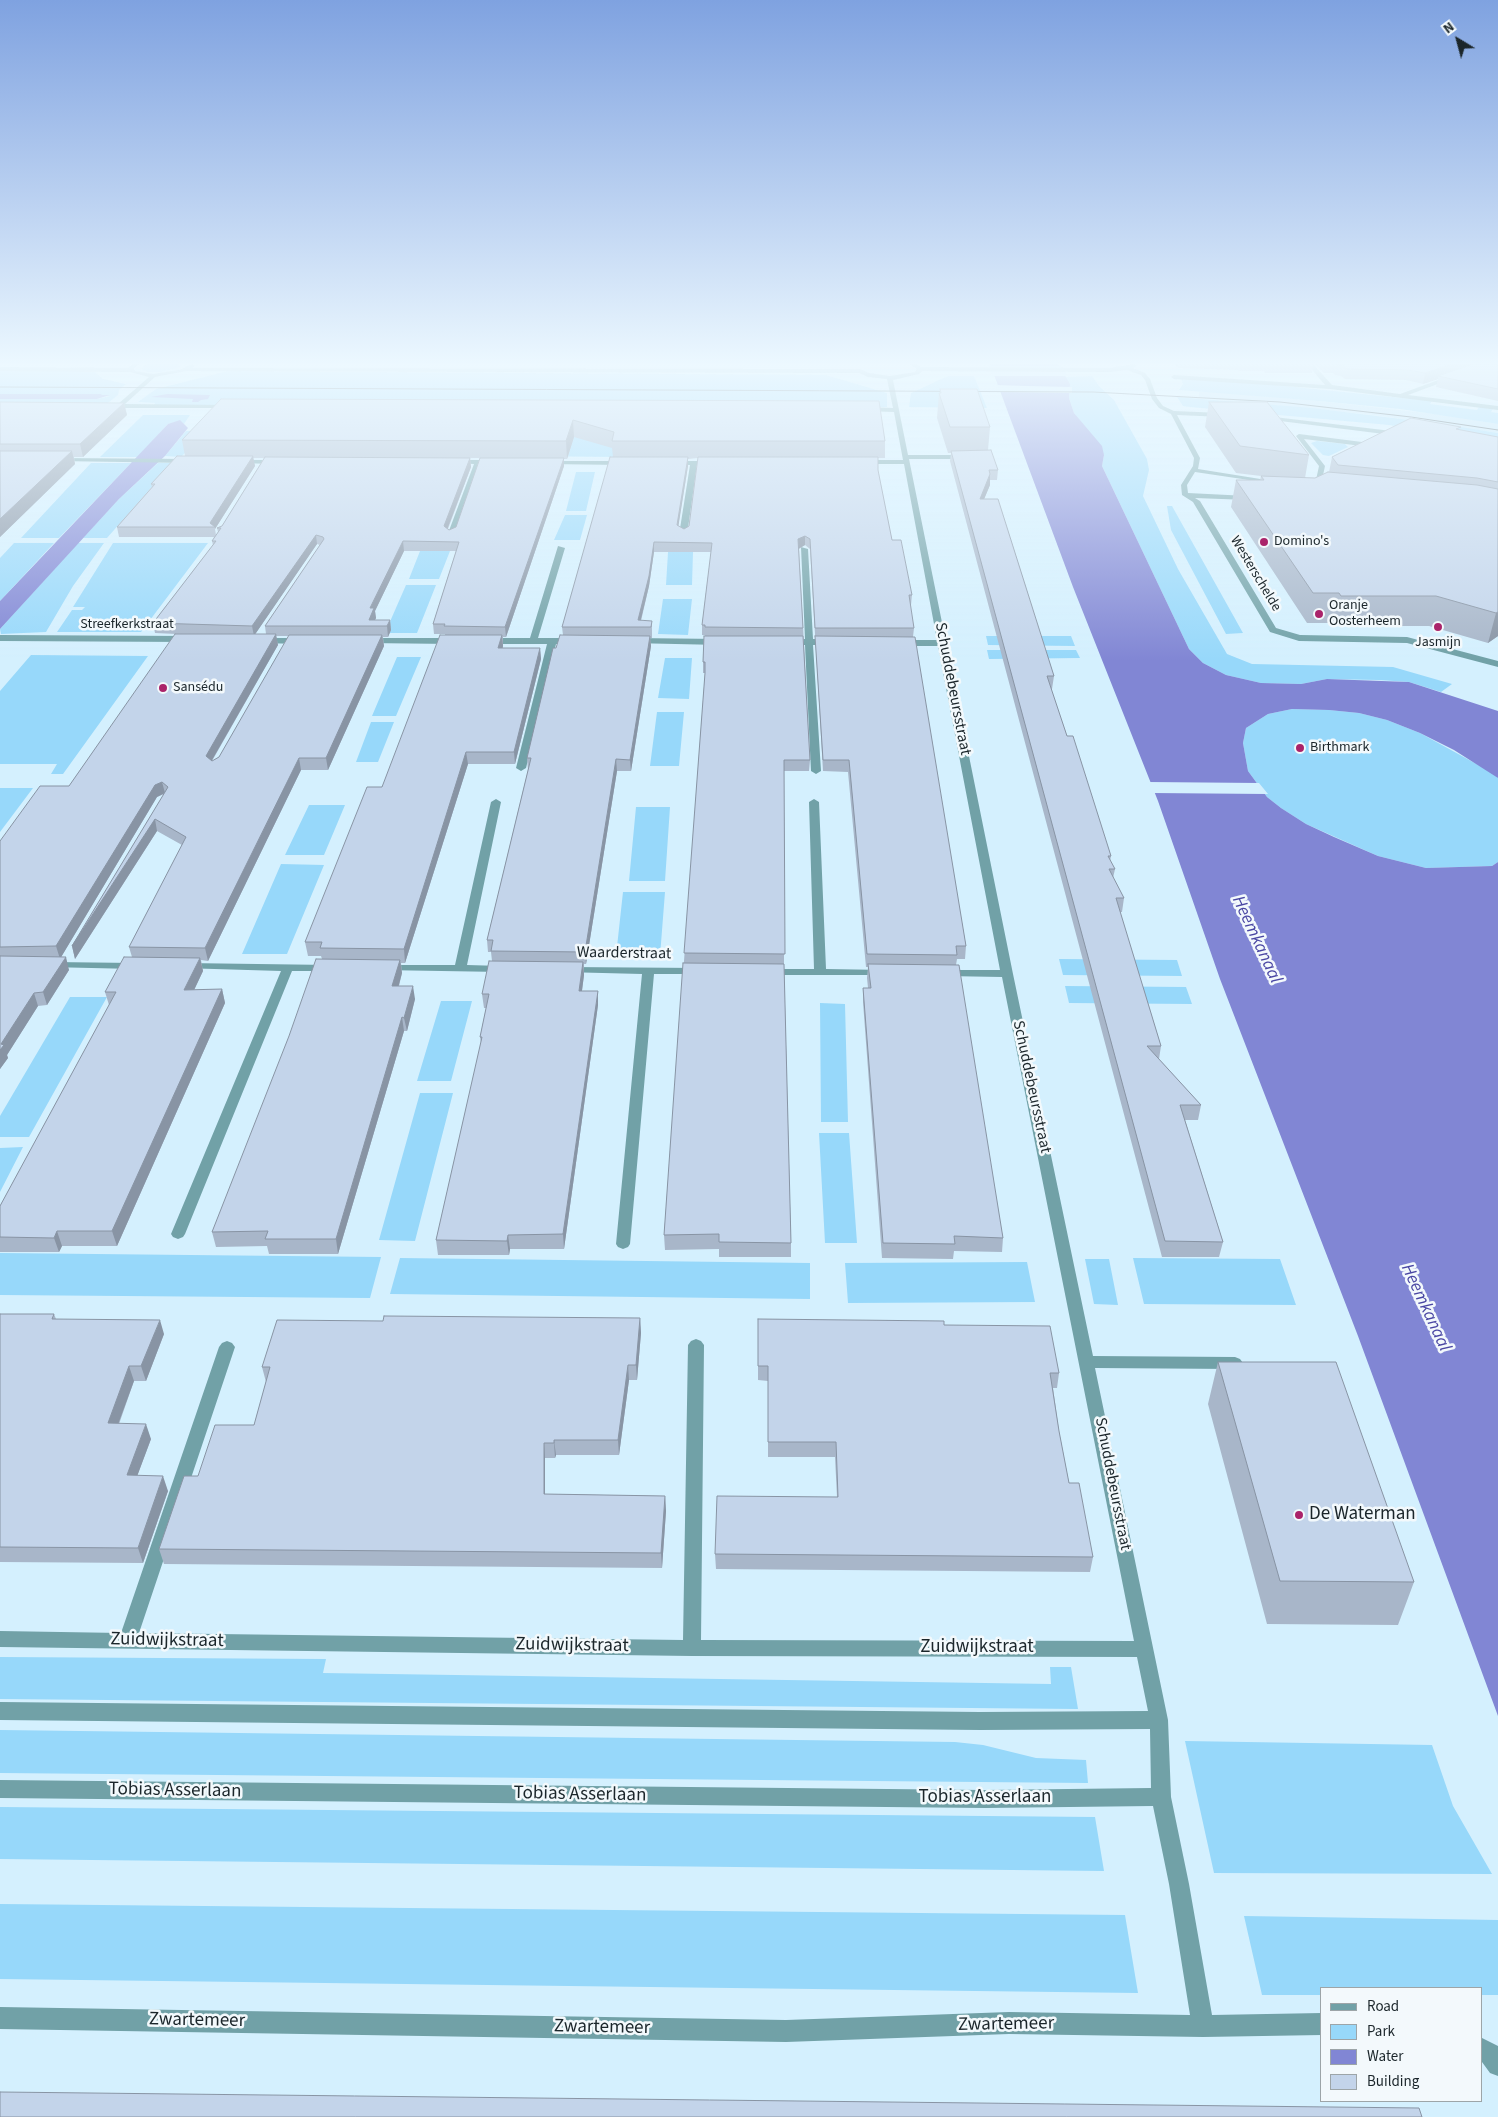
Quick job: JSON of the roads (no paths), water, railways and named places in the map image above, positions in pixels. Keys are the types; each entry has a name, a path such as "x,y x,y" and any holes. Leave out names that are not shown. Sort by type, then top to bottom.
{"street":[{"path":"258,470 263,463"},
{"path":"451,536 478,463"},
{"path":"536,463 633,463"},
{"path":"662,463 724,463"},
{"path":"684,535 694,463"},
{"name":"Schuddebeursstraat","path":"907,463 1007,974 1159,1720 1161,1797"},
{"path":"1196,463 1196,466 1184,485 1185,495 1252,498"},
{"path":"1320,463 1322,466 1319,480 1330,495 1321,494"},
{"path":"1322,466 1328,463"},
{"path":"1192,470 1284,483"},
{"name":"Westerschelde","path":"1185,495 1196,501 1273,630 1299,638 1407,640 1498,664"},
{"path":"533,641 561,548"},
{"path":"804,549 816,771"},
{"name":"Streefkerkstraat","path":"0,638 200,639"},
{"path":"255,638 285,645 315,641"},
{"path":"362,641 466,641"},
{"path":"476,641 581,641"},
{"path":"521,768 552,641"},
{"path":"619,641 732,642"},
{"path":"781,642 838,642"},
{"path":"886,643 943,643"},
{"path":"460,969 496,802"},
{"path":"814,802 820,972"},
{"path":"37,965 67,961 151,966"},
{"path":"171,966 346,968"},
{"path":"178,1234 288,967"},
{"path":"374,968 516,969"},
{"name":"Waarderstraat","path":"554,970 714,971"},
{"path":"623,1244 648,971"},
{"path":"753,972 899,973"},
{"path":"928,973 1007,974"},
{"path":"692,1648 696,1345"},
{"path":"127,1641 227,1347"},
{"path":"1087,1362 1252,1363"},
{"name":"Zuidwijkstraat","path":"0,1639 692,1648 1145,1649"},
{"path":"0,1711 980,1721 1159,1720"},
{"name":"Tobias Asserlaan","path":"0,1789 985,1799 1161,1797"},
{"path":"1161,1797 1180,1884 1203,2026"},
{"name":"Zwartemeer","path":"0,2018 786,2031 1008,2023 1203,2026 1320,2024"}],"water":[{"path":"131,463 158,463 119,499 0,629 0,601"},
{"name":"Heemkanaal","path":"1027,463 1103,463 1102,466 1189,649 1203,663 1226,675 1261,683 1301,684 1327,679 1409,682 1498,711 1498,778 1454,750 1420,733 1387,720 1359,713 1292,709 1268,714 1246,728 1243,743 1248,771 1267,797 1306,824 1378,856 1426,868 1492,866 1498,862 1498,1716 1358,1336 1220,979 1158,801 1073,587"}],"place":[{"name":"Domino's","path":"1264,542"},
{"name":"Oranje Oosterheem","path":"1319,614"},
{"name":"Jasmijn","path":"1438,627"},
{"name":"Sansédu","path":"163,688"},
{"name":"Birthmark","path":"1300,748"},
{"name":"De Waterman","path":"1299,1515"}]}
